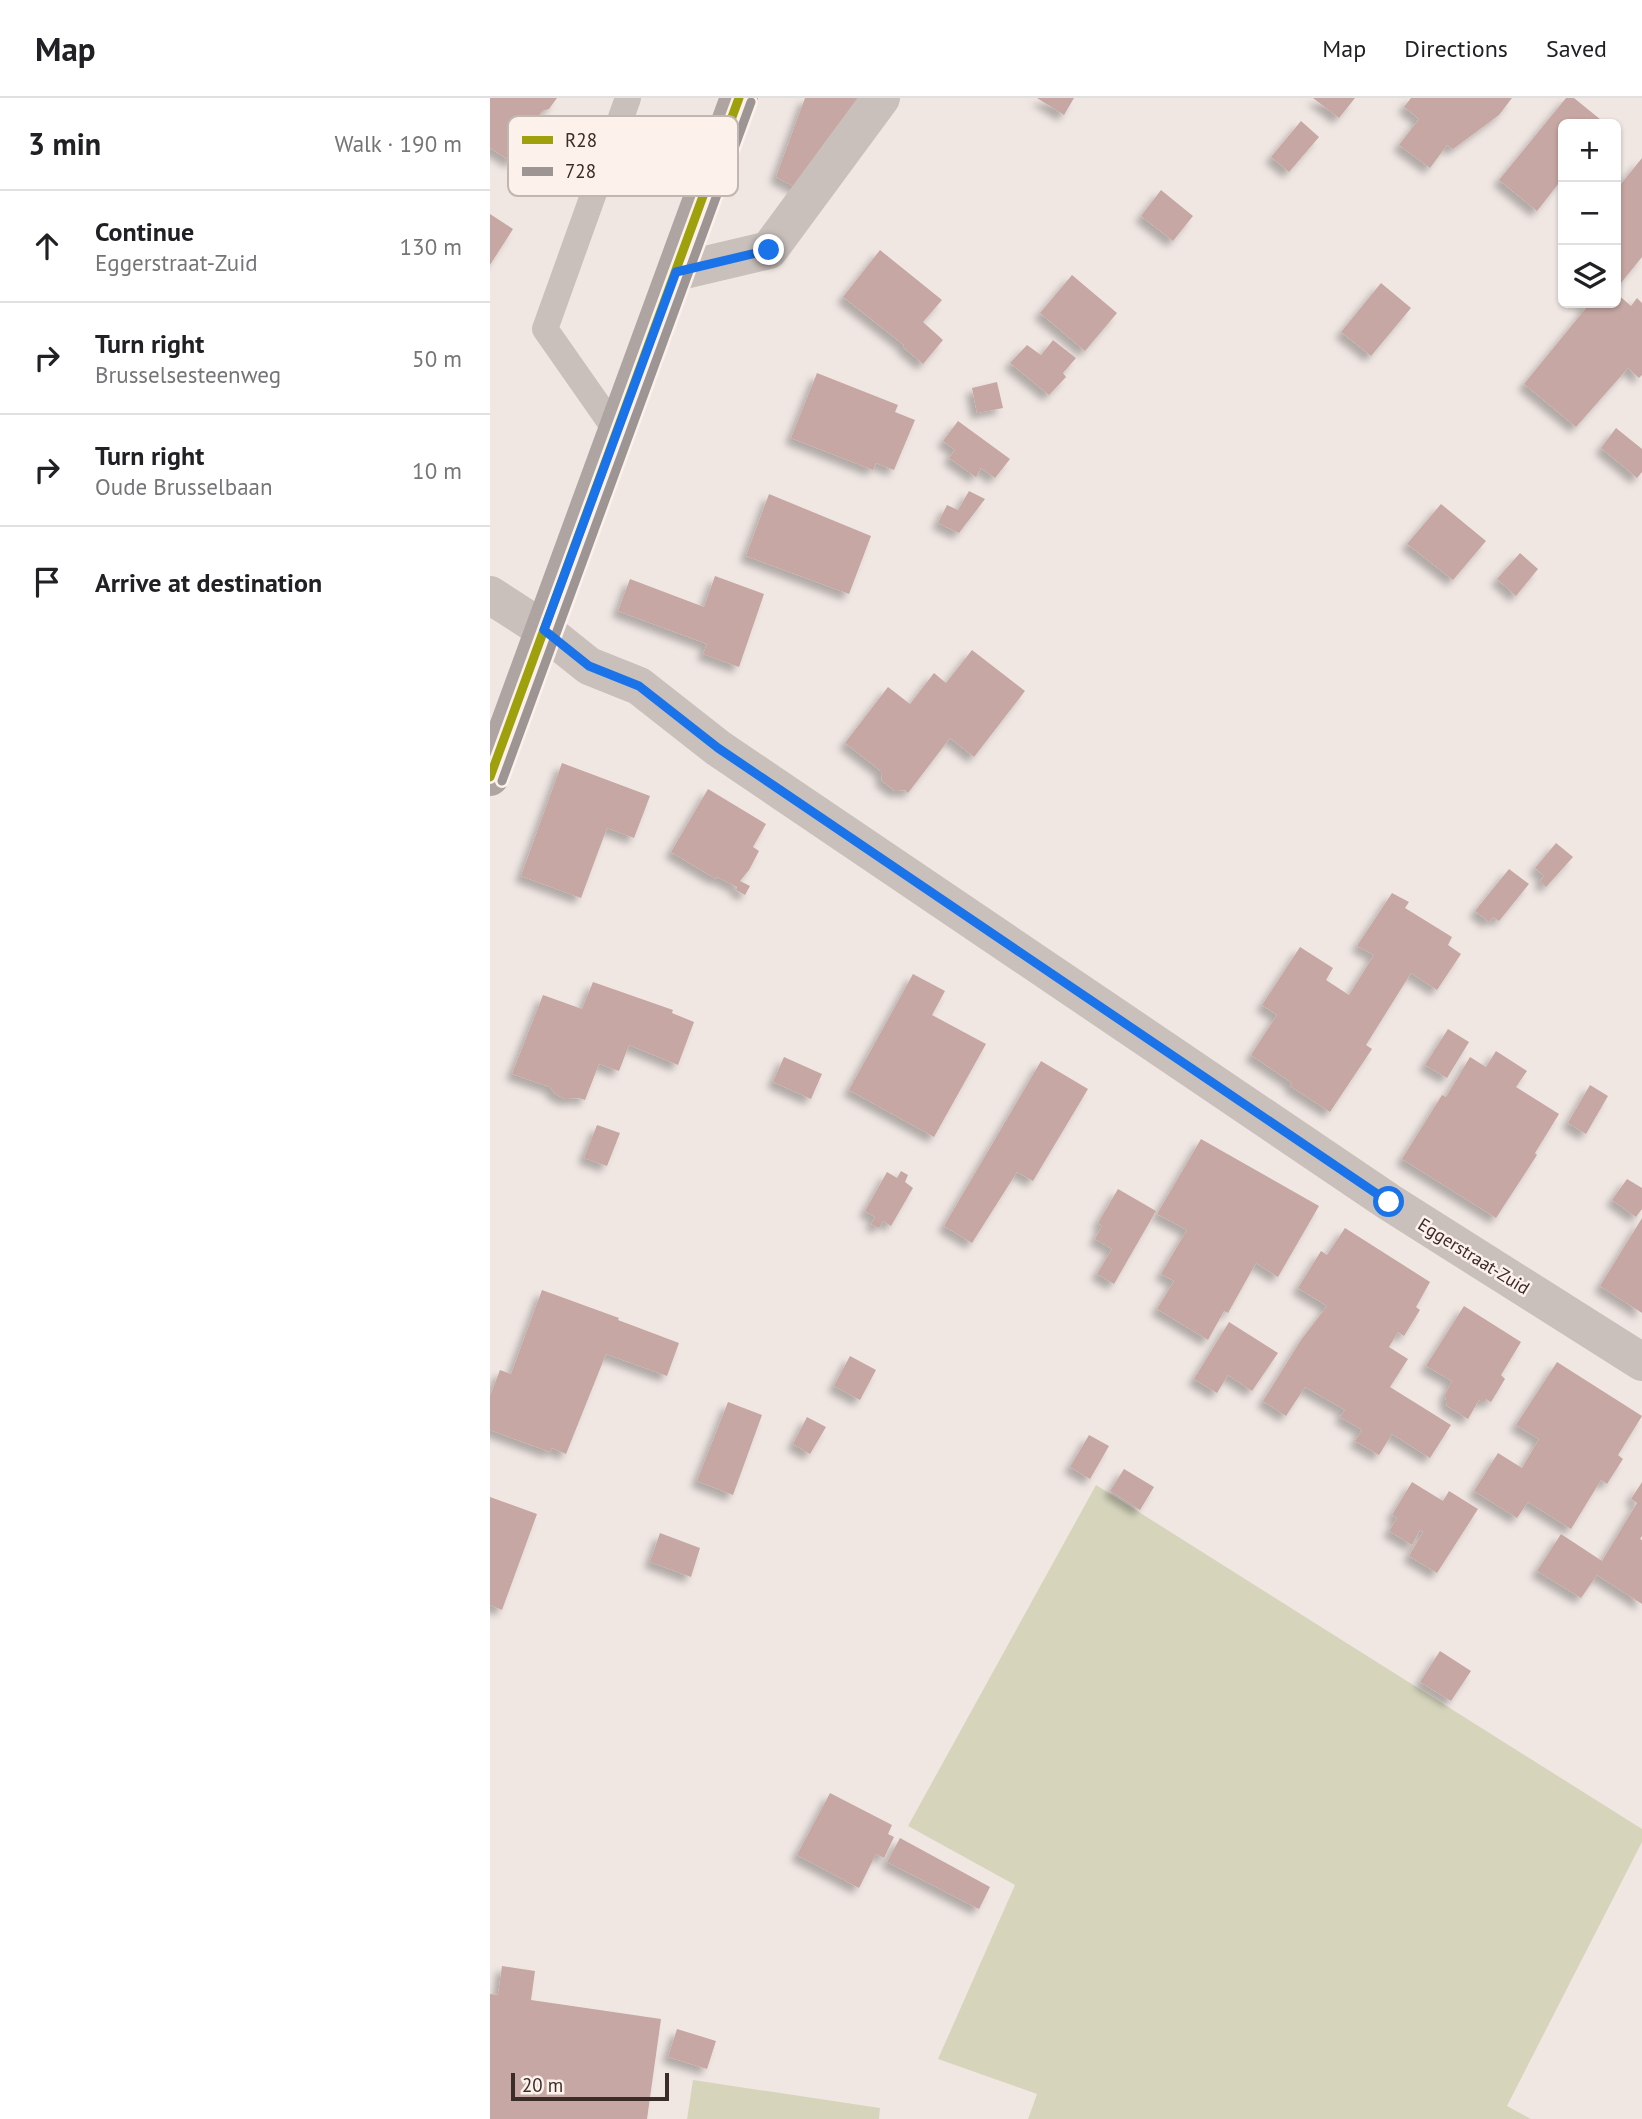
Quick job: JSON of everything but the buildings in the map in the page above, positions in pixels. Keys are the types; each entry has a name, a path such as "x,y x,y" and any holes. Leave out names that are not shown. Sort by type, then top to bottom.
{"main road":[{"path":"732,116 739,98"},
{"path":"490,777 704,196"}],"street":[{"path":"676,272 769,250 881,98"},
{"name":"Eggerstraat-Zuid","path":"490,595 544,630 589,666 639,686 718,748 1389,1202 1642,1362"}],"lane":[{"path":"622,116 628,98"},
{"path":"593,196 545,329 617,432"}],"green space":[{"path":"1096,1485 1642,1829 1642,1842 1507,2106 1531,2119 1028,2119 1037,2094 938,2059 1015,1885 908,1826"},
{"path":"693,2080 880,2108 879,2119 687,2119"}],"transit line":[{"name":"R28","path":"732,116 739,98"},
{"name":"728","path":"738,137 751,102"},
{"name":"R28","path":"490,777 703,196"},
{"name":"728","path":"502,781 717,196"}],"route":[{"path":"769,250 676,272 544,630 589,666 639,686 718,748 920,887 1389,1202"}]}
